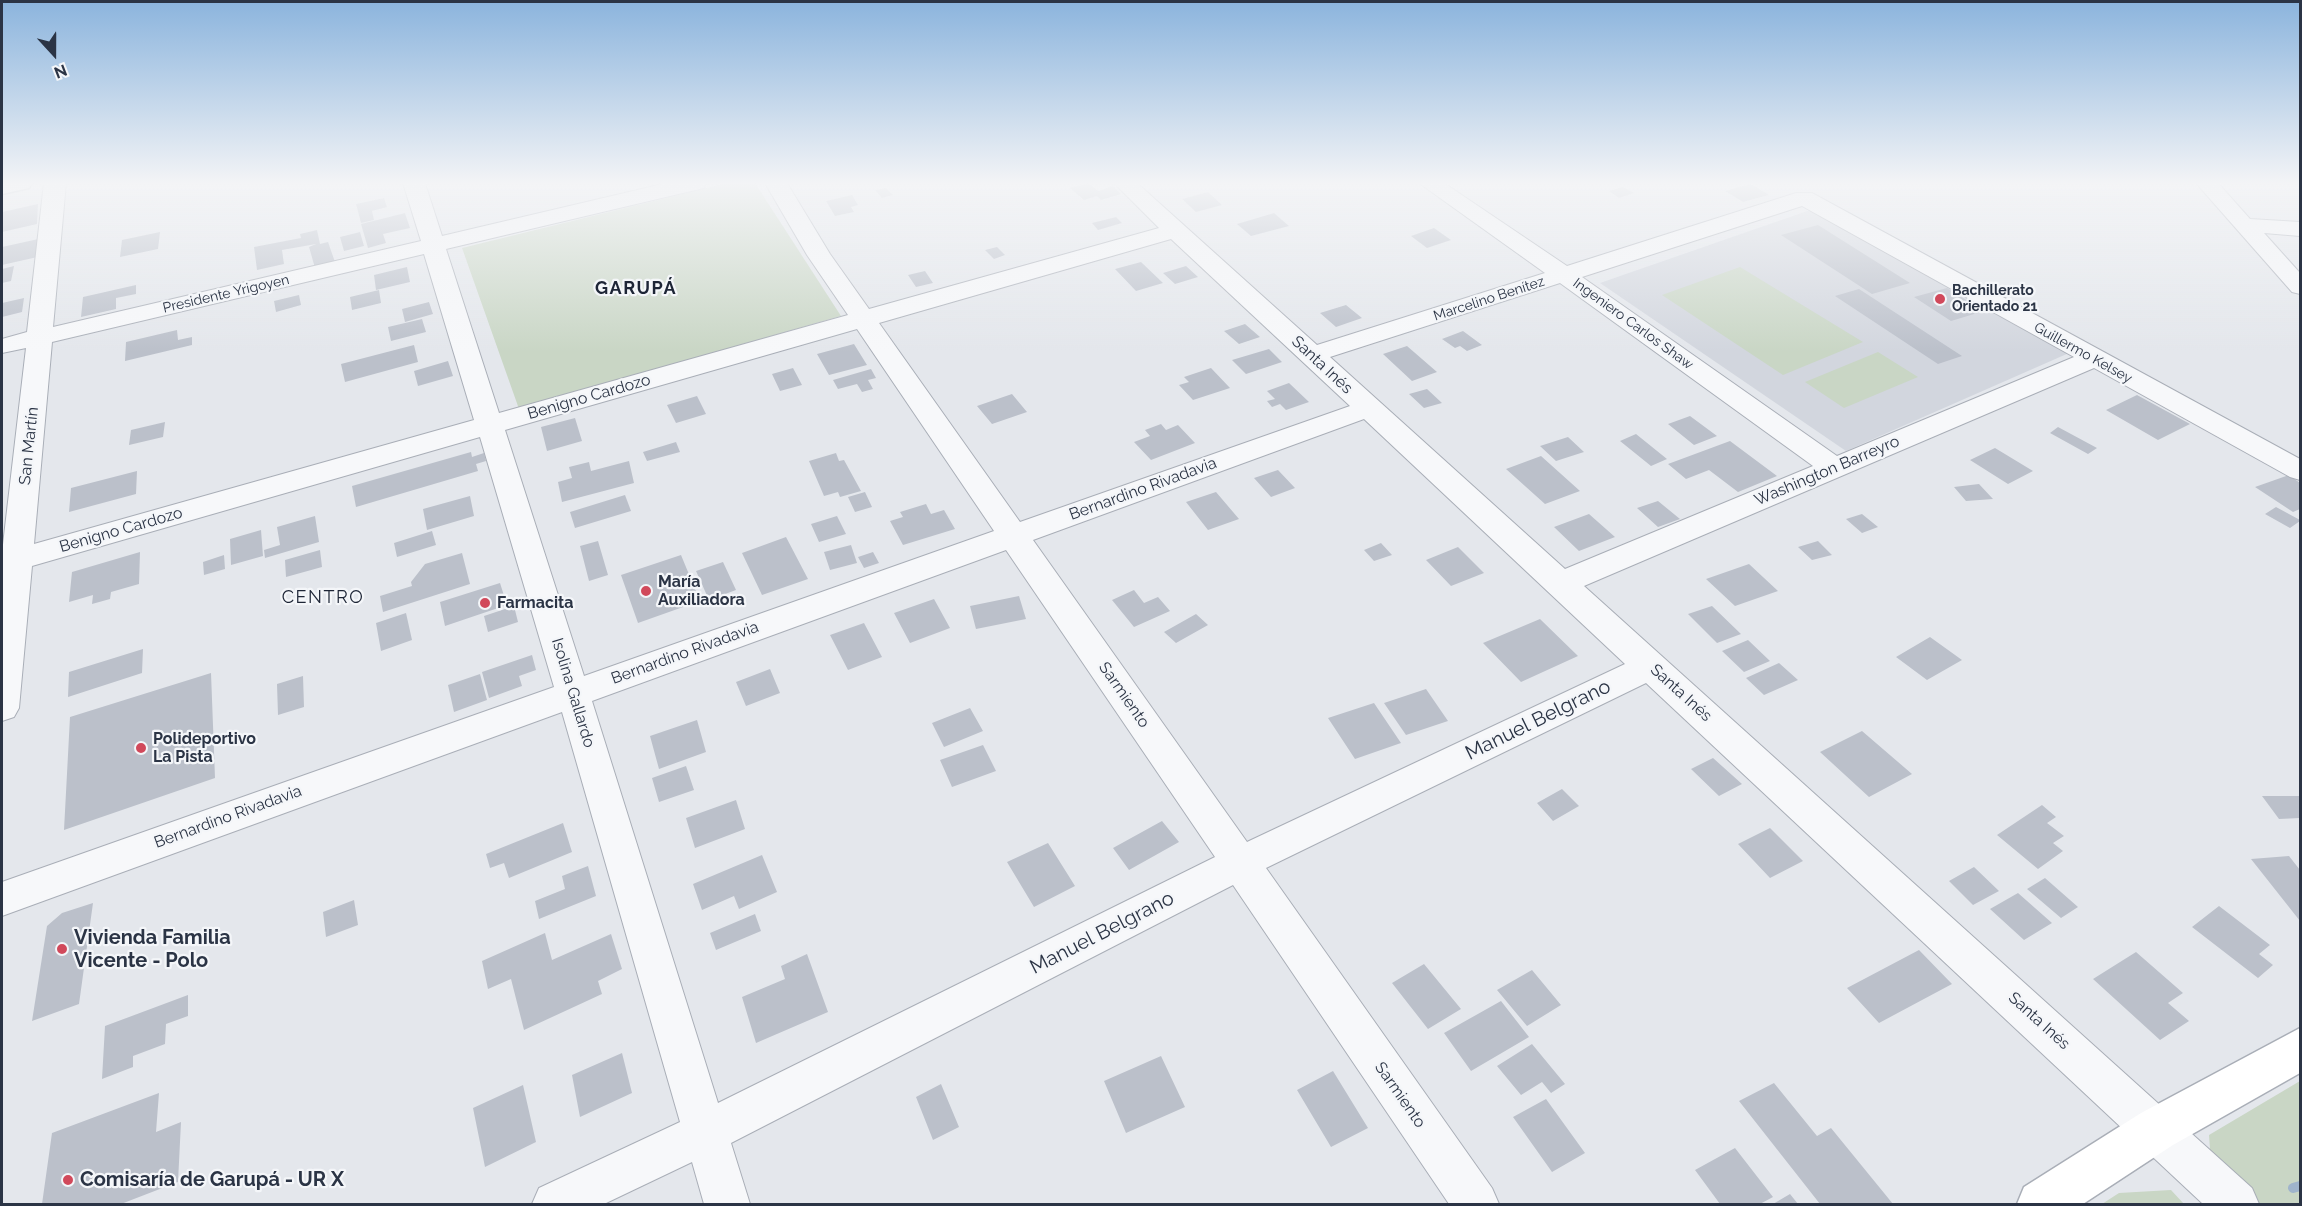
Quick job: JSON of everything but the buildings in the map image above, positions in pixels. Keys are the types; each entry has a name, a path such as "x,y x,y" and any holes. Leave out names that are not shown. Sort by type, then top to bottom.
{"main road":[{"path":"2041,1204 2157,1129 2301,1049"}],"street":[{"name":"San Martín","path":"2,708 9,562 41,337 50,239"},
{"name":"Isolina Gallardo","path":"433,239 727,1204"},
{"name":"Presidente Yrigoyen","path":"2,346 463,239"},
{"name":"Sarmiento","path":"810,239 1476,1204"},
{"name":"Benigno Cardozo","path":"9,562 1143,239"},
{"name":"Santa Inés","path":"1186,239 2236,1204"},
{"name":"Ingeniero Carlos Shaw","path":"1512,239 1834,468"},
{"name":"Marcelino Benítez","path":"1312,355 1564,275 1665,239"},
{"name":"Guillermo Kelsey","path":"1885,239 2093,360 2301,471"},
{"path":"2259,239 2301,287"},
{"name":"Washington Barreyro","path":"1561,583 2093,360"},
{"name":"Bernardino Rivadavia","path":"2,898 1369,408"},
{"name":"Manuel Belgrano","path":"555,1204 705,1133 1240,863 1651,666"}],"shaded area":[{"path":"1726,239 1863,239 2069,353 1846,451 1600,283"}],"green space":[{"path":"498,239 791,239 841,316 519,409 462,248"},
{"path":"1740,267 1863,342 1783,375 1662,295"},
{"path":"1878,352 1918,377 1844,408 1805,382"},
{"path":"2300,1081 2300,1204 2252,1204 2211,1163 2209,1135"},
{"path":"2171,1190 2184,1204 2102,1204 2119,1193"}],"waterway":[{"path":"2293,1188 2300,1186"}],"place":[{"name":"Bachillerato Orientado 21","path":"1940,299"},
{"name":"María Auxiliadora","path":"646,591"},
{"name":"Farmacita","path":"485,603"},
{"name":"Polideportivo La Pista","path":"141,748"},
{"name":"Vivienda Familia Vicente - Polo","path":"62,949"},
{"name":"Comisaría de Garupá - UR X","path":"68,1180"}],"district":[{"name":"GARUPÁ","path":"636,289"},
{"name":"CENTRO","path":"323,598"}]}
